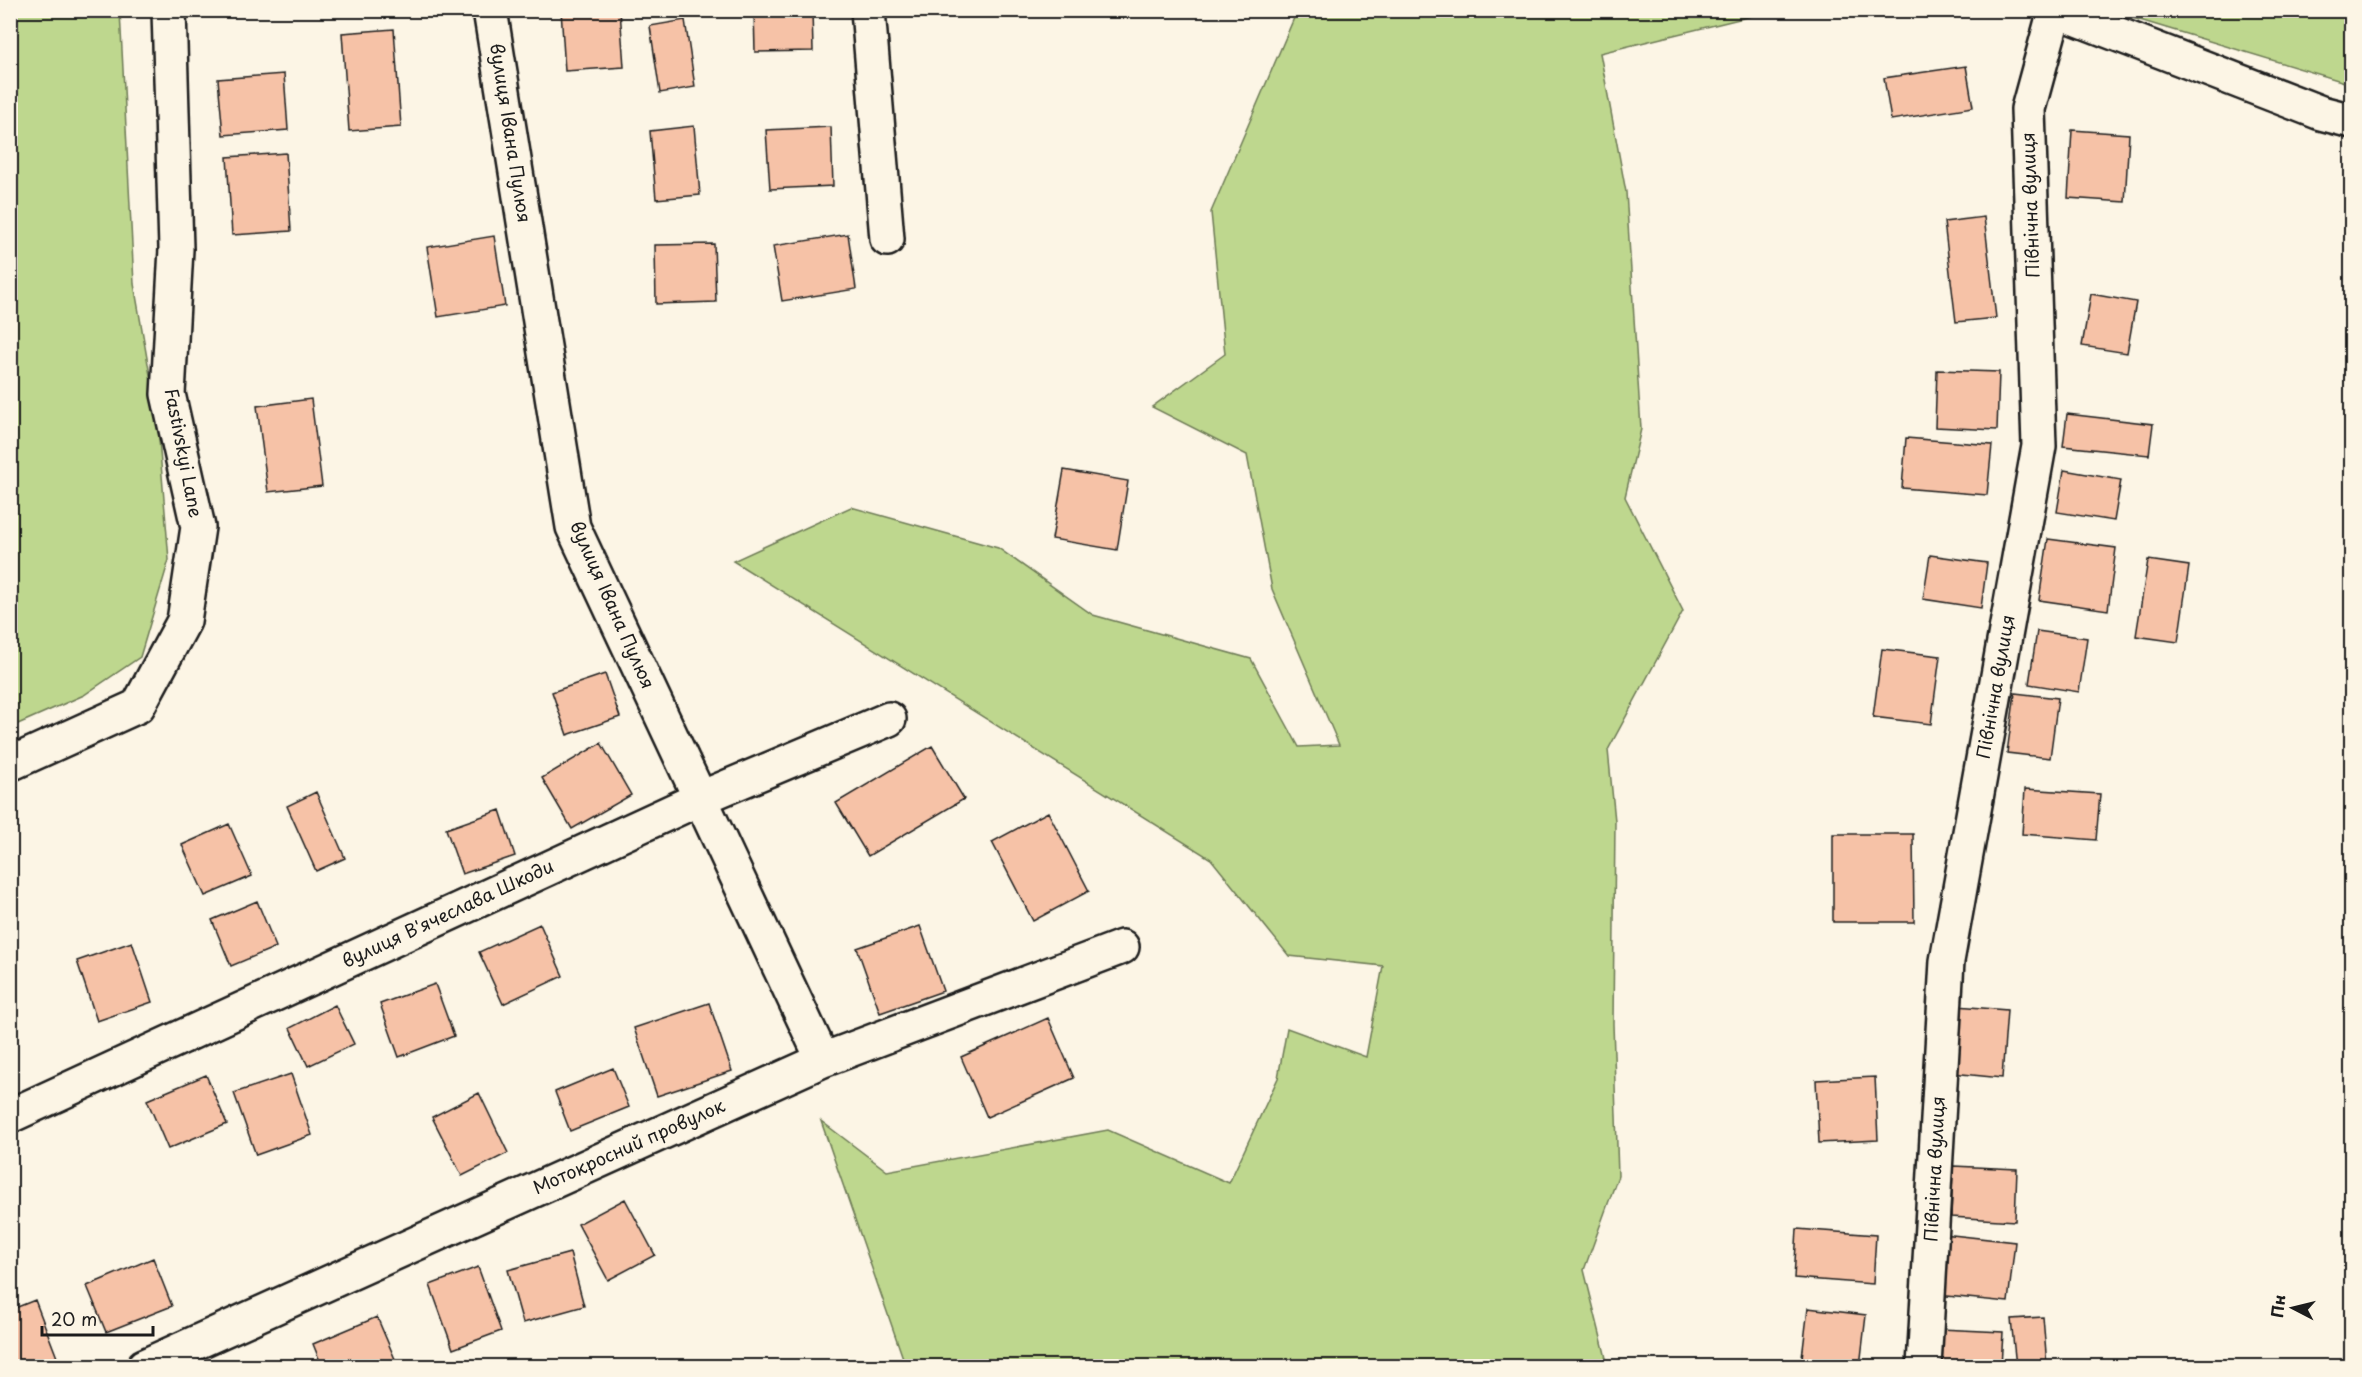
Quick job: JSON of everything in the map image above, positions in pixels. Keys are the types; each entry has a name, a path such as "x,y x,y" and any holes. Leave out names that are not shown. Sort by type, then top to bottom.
{"street":[{"name":"Fastivskyi Lane","path":"10,764 138,706 184,621 198,527 168,394 176,249 169,10"},
{"name":"вулиця Івана Пулюя","path":"490,10 573,527 823,1060"},
{"path":"868,10 887,239"},
{"path":"2055,10 2321,113 2352,122"},
{"name":"Північна вулиця","path":"1924,1366 1947,961 2039,446 2028,109 2055,10"},
{"name":"вулиця В'ячеслава Шкоди","path":"10,1116 701,798 889,719"},
{"name":"Мотокросний провулок","path":"144,1366 823,1060 1122,947"}],"green space":[{"path":"10,11 120,11 134,284 157,415 169,560 140,657 84,695 11,727"},
{"path":"1297,11 1772,11 1600,53 1626,192 1641,429 1625,497 1683,611 1608,750 1615,821 1613,1024 1618,1176 1584,1270 1608,1366 921,1366 904,1361 821,1121 887,1171 1108,1130 1229,1183 1278,1078 1287,1028 1366,1057 1383,966 1289,956 1211,859 733,561 851,507 998,548 1093,615 1251,659 1299,747 1339,745 1272,589 1247,455 1152,407 1225,354 1211,212"},
{"path":"2110,11 2351,11 2351,84"}],"building":[{"path":"561,10 620,10 624,67 565,71"},
{"path":"754,10 812,10 813,51 755,52"},
{"path":"685,20 695,87 660,93 650,26"},
{"path":"394,29 401,127 349,131 342,33"},
{"path":"1966,66 1973,107 1891,120 1884,78"},
{"path":"284,74 288,130 223,135 218,79"},
{"path":"694,126 700,195 656,199 650,131"},
{"path":"831,127 833,186 770,189 766,130"},
{"path":"2072,130 2129,134 2125,202 2068,198"},
{"path":"286,153 291,231 232,235 227,157"},
{"path":"1984,217 1996,318 1956,322 1944,222"},
{"path":"848,234 856,289 782,301 773,246"},
{"path":"494,236 505,306 438,317 427,247"},
{"path":"714,244 716,302 656,304 655,245"},
{"path":"2091,294 2136,302 2127,353 2082,346"},
{"path":"1937,370 1999,372 1997,430 1935,427"},
{"path":"311,399 322,486 268,492 257,406"},
{"path":"2067,414 2153,424 2149,455 2063,446"},
{"path":"1906,438 1992,445 1987,495 1902,488"},
{"path":"1064,470 1128,481 1117,550 1052,539"},
{"path":"2064,470 2121,480 2114,521 2057,512"},
{"path":"2048,539 2116,548 2108,610 2039,600"},
{"path":"1930,555 1987,563 1981,608 1923,599"},
{"path":"2148,560 2189,566 2178,642 2136,636"},
{"path":"2037,631 2087,638 2079,692 2029,684"},
{"path":"1882,649 1940,656 1931,724 1873,717"},
{"path":"605,674 620,717 567,735 552,692"},
{"path":"2015,693 2058,698 2050,758 2007,753"},
{"path":"601,743 631,795 572,829 542,778"},
{"path":"932,746 964,799 868,856 836,803"},
{"path":"2025,789 2100,794 2096,840 2022,834"},
{"path":"316,792 345,858 316,871 287,806"},
{"path":"500,810 515,856 462,874 446,829"},
{"path":"1048,812 1089,891 1033,921 992,842"},
{"path":"229,824 252,876 205,896 182,845"},
{"path":"1833,834 1913,834 1914,922 1833,922"},
{"path":"257,901 276,947 231,966 212,920"},
{"path":"540,924 563,976 503,1004 479,952"},
{"path":"920,926 943,991 880,1013 857,948"},
{"path":"132,942 152,1002 97,1021 77,961"},
{"path":"435,984 454,1036 399,1057 380,1004"},
{"path":"709,1003 732,1071 657,1096 634,1028"},
{"path":"335,1005 354,1044 308,1066 290,1028"},
{"path":"1957,1006 2007,1010 2002,1078 1952,1073"},
{"path":"1048,1018 1074,1078 987,1117 961,1057"},
{"path":"613,1068 629,1107 570,1131 555,1092"},
{"path":"291,1074 312,1135 256,1155 234,1093"},
{"path":"206,1075 227,1124 168,1149 147,1100"},
{"path":"1875,1077 1878,1140 1819,1143 1816,1080"},
{"path":"479,1093 508,1153 462,1176 432,1117"},
{"path":"1953,1166 2017,1169 2015,1221 1951,1217"},
{"path":"625,1199 655,1255 608,1280 578,1224"},
{"path":"1797,1229 1876,1235 1873,1284 1794,1278"},
{"path":"1943,1234 2015,1242 2008,1302 1937,1295"},
{"path":"570,1253 584,1306 523,1323 508,1270"},
{"path":"153,1258 172,1306 106,1332 87,1286"},
{"path":"478,1267 501,1331 453,1349 430,1285"},
{"path":"35,1300 58,1360 42,1366 10,1366 10,1310"},
{"path":"1808,1308 1866,1315 1860,1366 1801,1366"},
{"path":"377,1317 398,1366 322,1366 313,1344"},
{"path":"2043,1317 2047,1366 2016,1366 2011,1319"},
{"path":"1940,1329 2003,1332 2001,1366 1938,1366"}]}
